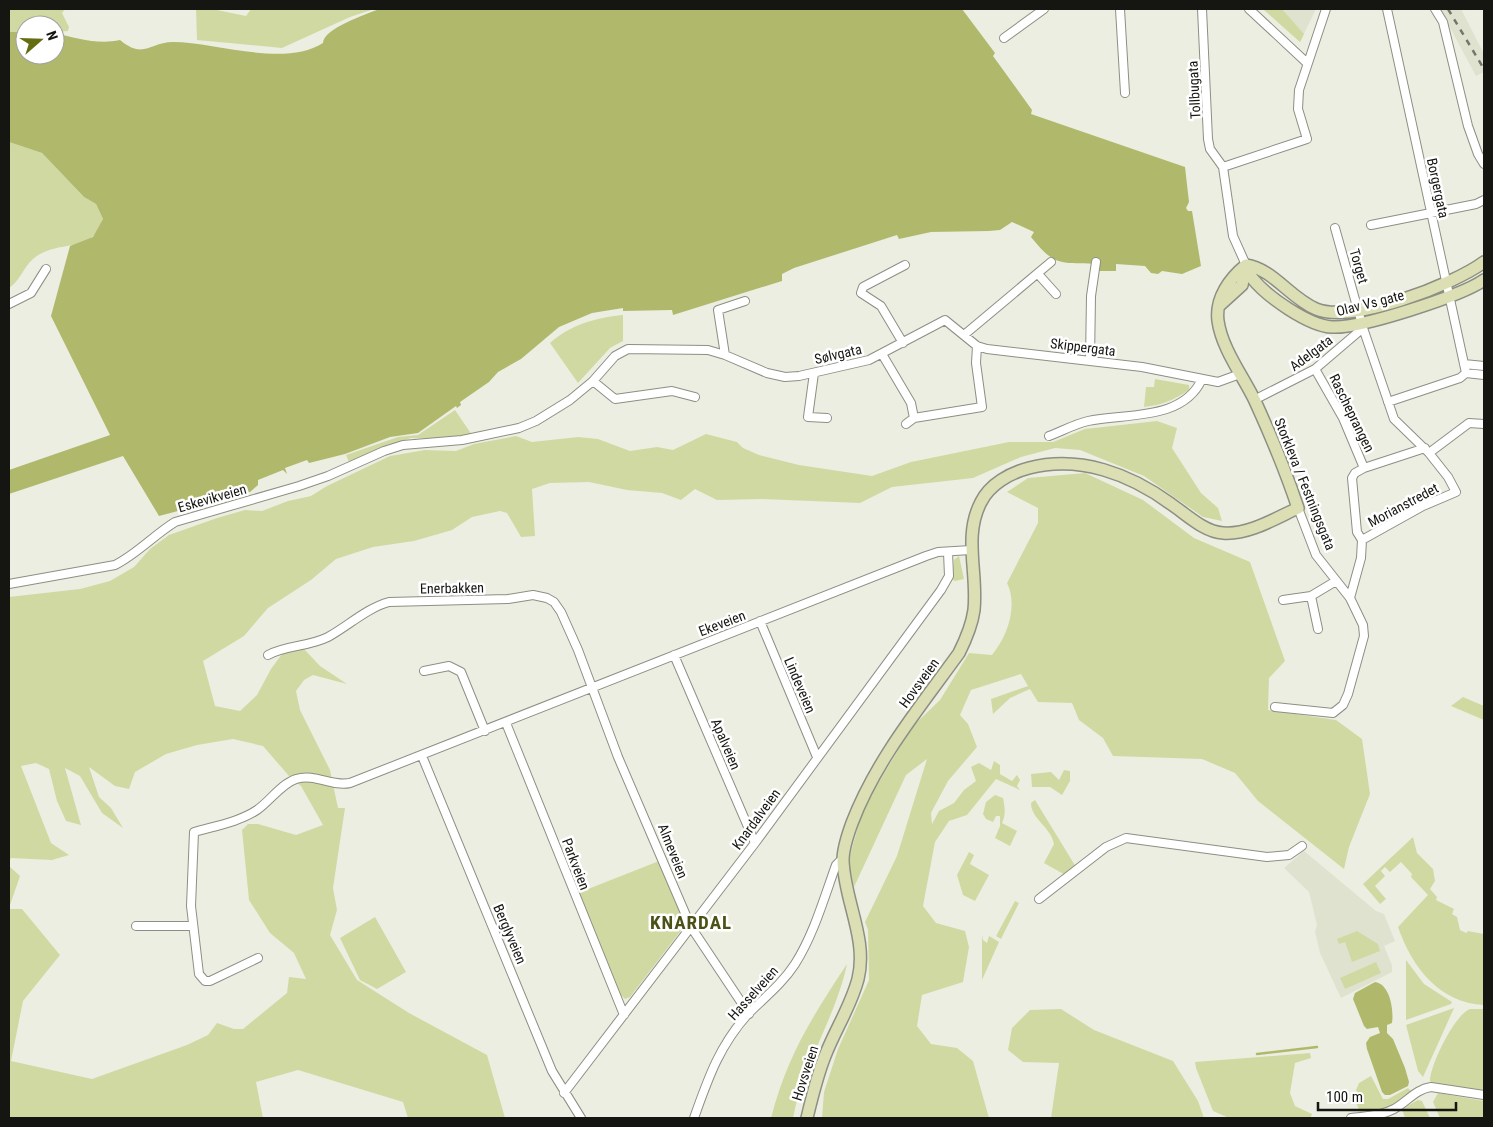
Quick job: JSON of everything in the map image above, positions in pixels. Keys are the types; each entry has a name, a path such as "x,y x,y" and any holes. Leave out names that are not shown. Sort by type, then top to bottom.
{"street":[{"path":"1004,38 1044,9"},
{"path":"1120,9 1125,93"},
{"name":"Tollbugata","path":"1202,9 1208,139 1210,149 1223,167"},
{"path":"1249,9 1306,62"},
{"path":"1246,265 1233,236 1223,167 1306,140 1298,97 1306,62 1326,9"},
{"name":"Borgergata","path":"1387,9 1466,372"},
{"path":"1434,9 1443,22 1468,126 1478,154 1484,164"},
{"path":"1371,225 1431,214 1476,204 1484,200"},
{"name":"Torget","path":"1335,228 1359,311"},
{"path":"906,424 914,418 982,407 976,363 977,346 964,335 1051,262"},
{"path":"1090,360 1091,296 1096,262"},
{"name":"Olav Vs gate","path":"1246,265 1258,267 1302,301 1315,309 1330,314 1359,311 1446,284 1484,262"},
{"path":"903,343 881,306 861,293 862,287 906,265"},
{"name":"Storkleva / Festningsgata","path":"1246,265 1231,278 1220,306 1220,330 1254,400 1316,555 1358,610 1364,636 1348,694 1343,705 1333,713 1274,707"},
{"name":"Olav Vs gate","path":"1246,265 1252,278 1266,291 1314,324 1333,328 1363,326 1449,297 1472,288 1484,280"},
{"path":"9,304 31,293 46,269"},
{"path":"1038,274 1056,294"},
{"path":"725,355 718,310 746,301"},
{"path":"1359,311 1388,402 1397,423 1427,450"},
{"name":"Sølvgata","path":"775,375 785,377 814,373 869,360 944,320 964,335"},
{"name":"Adelgata","path":"1254,400 1315,369 1363,326"},
{"name":"Skippergata","path":"977,346 1142,367 1218,382 1240,374"},
{"name":"Eskevikveien","path":"9,584 115,565 129,558 158,533 175,522 328,476 384,450 403,445 462,440 519,428 536,422 570,400 593,380 615,356 628,349 690,349 725,355 775,375"},
{"path":"882,354 911,403 914,418"},
{"path":"1464,364 1484,366"},
{"name":"Rascheprangen","path":"1315,369 1343,418 1364,468"},
{"path":"1388,402 1460,378 1466,372 1484,375"},
{"path":"814,373 808,417 827,418"},
{"path":"1049,436 1090,421 1145,414 1177,405 1199,386 1202,379"},
{"path":"593,380 616,399 672,391 695,397"},
{"path":"1350,598 1362,540 1356,532 1352,478 1355,473 1364,468 1427,450 1469,423 1484,424"},
{"name":"Morianstredet","path":"1362,540 1422,506 1456,492 1448,477 1427,450"},
{"name":"Hovsveien","path":"808,1118 825,1055 858,979 861,957 860,939 850,907 843,858 849,833 868,785 901,733 959,653 967,636 974,609 971,550 973,523 982,500 992,487 1014,473 1058,462 1100,468 1149,488 1210,530 1222,533 1237,532 1298,508"},
{"name":"Ekeveien","path":"192,926 191,886 194,832 234,821 255,811 294,780 319,778 342,785 350,783 926,556 971,550"},
{"name":"Knardalveien","path":"564,1093 755,843 947,581 948,552"},
{"path":"1283,600 1311,596 1336,581"},
{"name":"Enerbakken","path":"268,655 278,650 295,648 327,637 376,607 389,602 540,596 554,602 561,612 591,689"},
{"path":"1311,596 1318,629"},
{"name":"Lindeveien","path":"760,621 817,757"},
{"name":"Apalveien","path":"674,655 755,843"},
{"path":"424,671 450,666 460,672 484,731"},
{"name":"Almeveien","path":"591,689 691,927 749,1014"},
{"name":"Parkveien","path":"506,722 624,1014"},
{"name":"Berglyveien","path":"422,756 552,1071 581,1118"},
{"path":"1039,899 1106,847 1126,838 1267,857 1289,855 1302,846"},
{"name":"Hasselveien","path":"694,1118 709,1073 725,1044 749,1014 782,983 795,963 807,942 836,865 843,858"},
{"path":"136,926 192,926 199,974 205,981 210,981 258,958"},
{"path":"1351,1118 1382,1114 1395,1108 1422,1088 1431,1087 1484,1095"}],"shaded area":[{"path":"9,9 65,9 62,13 63,15 15,15 15,32 9,32"},
{"path":"196,9 212,9 246,16 251,9 374,9 350,17 282,48 197,40"},
{"path":"379,9 962,9 995,53 993,56 1032,110 1031,114 1185,167 1189,202 1186,208 1188,211 1192,211 1201,266 1182,274 1162,271 1158,274 1151,273 1145,266 1116,264 1116,271 1099,271 1098,264 1067,263 1053,259 1031,237 1034,232 1012,222 1000,230 931,232 899,239 897,235 794,268 782,274 782,281 673,315 672,310 623,311 623,308 592,313 559,327 521,359 498,372 489,382 460,402 461,405 457,408 456,406 418,433 390,437 345,454 309,463 307,460 285,468 287,474 283,470 258,480 258,485 250,492 159,516 123,456 9,494 9,470 110,435 51,316 70,246 93,237 103,219 96,204 84,197 42,153 9,142 9,32 15,32 15,65 65,65 65,36 104,42 120,40 135,49 147,49 173,42 270,54 289,53 307,50 323,43 325,37 330,32 355,18"},
{"path":"1263,9 1316,9 1300,42"},
{"path":"1263,9 1282,9 1304,34 1300,42"},
{"path":"1440,9 1461,9 1484,54 1484,72 1476,76"},
{"path":"65,19 69,27 68,31 65,31"},
{"path":"9,142 42,153 84,197 96,204 103,219 95,234 86,241 56,248 33,259 16,282 9,288"},
{"path":"623,315 623,341 610,348 578,383 550,343 558,336 584,323"},
{"path":"1155,379 1189,385 1189,390 1168,402 1144,407 1146,387 1154,387"},
{"path":"455,410 472,435 443,439 411,438 380,448 349,462 346,455 398,437 418,435"},
{"path":"1157,421 1177,428 1172,448 1201,493 1218,508 1222,521 1203,517 1144,476 1080,450 1055,448 1021,457 973,478 892,487 860,503 762,499 717,500 695,489 681,500 662,493 627,490 589,482 550,483 532,489 535,536 521,537 507,513 500,511 472,517 452,530 414,541 373,547 336,559 311,580 268,608 244,636 203,661 215,706 240,711 257,695 271,669 282,654 304,649 320,666 347,684 313,675 304,680 296,691 300,710 330,770 338,808 345,808 333,888 337,910 330,935 357,980 409,1013 487,1055 505,1118 408,1118 403,1102 298,1070 256,1082 263,1118 9,1118 9,909 22,909 60,955 23,1001 11,1061 92,1079 187,1045 208,1035 217,1023 234,1029 243,1029 287,993 289,977 306,979 294,953 270,933 249,900 242,830 248,824 258,824 296,835 323,825 301,786 289,776 263,746 233,739 197,745 166,754 135,772 129,789 115,786 89,767 99,797 111,808 123,828 102,813 80,776 65,768 81,825 66,821 57,801 49,769 36,763 21,766 51,843 69,855 52,860 11,858 9,862 9,597 80,589 110,581 134,567 150,549 169,535 245,510 262,511 288,501 311,496 327,486 390,456 425,450 456,451 474,444 516,436 532,442 578,437 598,439 630,451 657,447 673,450 706,434 737,442 743,448 759,455 799,465 872,476 911,462 1009,442 1053,442 1085,429"},
{"path":"1085,473 1143,500 1194,538 1250,562 1285,661 1269,678 1268,710 1336,720 1362,739 1370,794 1349,847 1344,869 1258,801 1235,773 1202,759 1113,756 1103,738 1079,720 1072,703 1038,702 1030,689 1010,698 993,714 991,699 1028,686 1021,674 971,690 960,715 968,724 977,747 948,781 931,813 932,824 939,811 954,803 964,790 976,781 971,767 979,763 991,770 994,761 1000,765 1000,774 1012,781 1017,775 1020,780 1017,786 1020,790 996,779 967,815 949,821 935,842 923,906 936,923 965,931 969,947 963,982 922,995 917,1026 931,1044 957,1048 973,1061 989,1118 822,1118 824,1092 838,1049 869,980 868,930 865,922 897,856 927,759 906,775 854,887 848,862 864,806 913,726 940,700 969,653 992,655 1003,639 1010,620 1012,601 1007,583 1038,523 1038,508 1007,492 1028,478"},
{"path":"959,556 964,579 955,581 953,580 954,560"},
{"path":"1463,697 1484,706 1484,720 1451,706"},
{"path":"1064,770 1070,771 1070,781 1062,795 1050,787 1032,787 1031,774 1051,772 1059,780"},
{"path":"995,795 1003,798 1005,811 1002,823 1017,831 1010,846 995,838 1000,826 1000,816 996,816 993,822 986,819 983,814 986,802"},
{"path":"1035,800 1076,867 1067,876 1044,863 1054,844 1049,833 1034,814 1031,803"},
{"path":"1413,837 1417,853 1433,869 1435,881 1430,889 1437,897 1436,900 1454,909 1452,914 1457,917 1460,930 1466,933 1468,931 1484,934 1484,1005 1468,1003 1454,998 1441,990 1419,969 1411,956 1398,927 1428,895 1411,877 1412,874 1401,862 1390,872 1385,867 1381,871 1385,876 1375,886 1386,899 1380,904 1363,884"},
{"path":"1304,851 1376,911 1384,914 1395,941 1384,946 1392,965 1392,972 1341,998 1320,953 1315,932 1317,925 1309,892 1284,868"},
{"path":"969,852 974,855 970,864 989,875 975,901 963,895 957,875"},
{"path":"659,861 686,924 630,997 625,999 618,992 578,893"},
{"path":"9,866 20,876 9,908"},
{"path":"1015,901 1019,903 1001,939 996,936"},
{"path":"375,917 406,972 377,989 360,980 340,938"},
{"path":"1357,931 1378,944 1380,951 1352,962 1345,942 1339,944 1337,939"},
{"path":"982,935 983,940 987,943 989,936 999,942 982,980"},
{"path":"1406,960 1424,984 1452,1002 1451,1004 1406,1020"},
{"path":"1376,962 1381,973 1345,989 1340,978"},
{"path":"847,964 835,1003 804,1079 793,1118 771,1118 777,1096 793,1056 812,1020"},
{"path":"1375,982 1384,987 1390,998 1392,1023 1387,1025 1387,1033 1393,1039 1409,1082 1408,1086 1390,1095 1385,1095 1382,1092 1367,1049 1366,1043 1370,1037 1380,1033 1378,1027 1367,1029 1364,1026 1353,999 1355,993"},
{"path":"1454,1008 1423,1077 1418,1071 1406,1025"},
{"path":"1061,1009 1094,1030 1173,1061 1198,1101 1204,1118 1051,1118 1059,1063 1023,1062 1008,1050 1012,1028 1030,1010"},
{"path":"1470,1009 1484,1009 1484,1092 1433,1084 1430,1081 1434,1064 1444,1041 1457,1020"},
{"path":"1310,1053 1311,1058 1295,1063 1290,1093 1295,1106 1312,1114 1311,1117 1229,1118 1213,1111 1195,1062"},
{"path":"1371,1076 1383,1099 1388,1099 1408,1088 1411,1091 1387,1108 1374,1112 1360,1112 1353,1095 1358,1093 1356,1090 1359,1083"},
{"path":"1438,1093 1484,1101 1484,1118 1440,1118 1433,1102"},
{"path":"1418,1100 1422,1101 1430,1118 1405,1118 1402,1109"}],"waterway":[{"path":"1257,1054 1317,1047"}],"railway":[{"path":"1448,9 1484,69"}],"district":[{"name":"KNARDAL","path":"691,922"}]}
